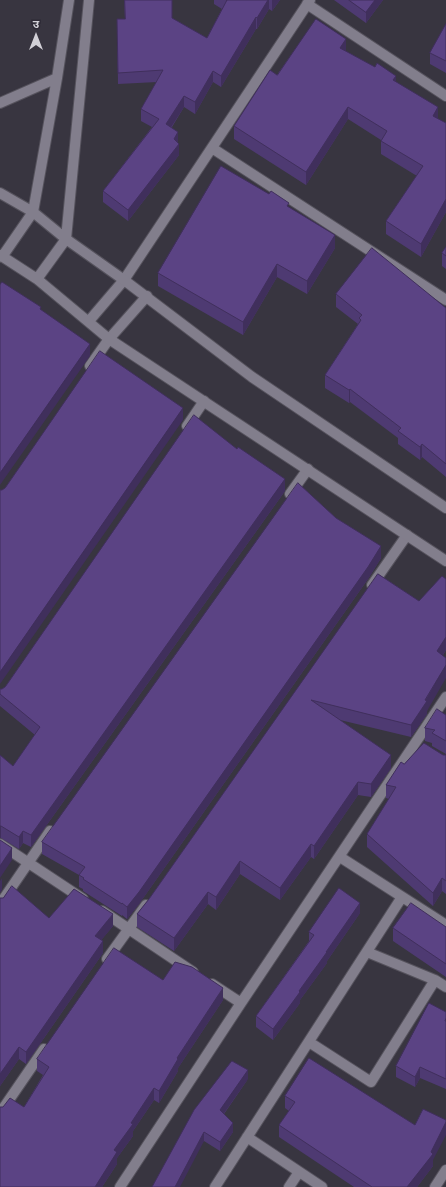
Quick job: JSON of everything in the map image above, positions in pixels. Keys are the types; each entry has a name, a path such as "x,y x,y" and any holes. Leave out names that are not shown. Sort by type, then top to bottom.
{"street":[{"path":"69,0 57,78 33,212 1,258 37,279 109,339 446,561"},
{"path":"37,279 66,239 89,0"},
{"path":"89,321 124,280 308,2 446,96"},
{"path":"0,103 57,78"},
{"path":"212,148 446,300"},
{"path":"0,193 33,212 66,239 146,296 252,377 446,508"},
{"path":"86,371 109,339 146,296"},
{"path":"181,434 204,401"},
{"path":"285,502 308,469"},
{"path":"366,593 407,535"},
{"path":"120,1187 241,1003 340,857 419,745 446,697"},
{"path":"0,904 55,823"},
{"path":"0,844 241,1003"},
{"path":"340,857 446,925"},
{"path":"102,967 128,928 153,895"},
{"path":"215,1187 402,897"},
{"path":"367,952 435,980 446,987"},
{"path":"309,1042 371,1082 435,980"},
{"path":"0,1113 49,1043"},
{"path":"247,1137 322,1187"},
{"path":"435,1187 446,1170"},
{"path":"289,1187 299,1172"}],"building":[{"path":"125,0 172,0 172,18 207,38 227,0 268,0 257,18 256,17 221,76 213,71 195,102 184,96 166,124 178,132 174,139 179,144 128,210 103,191 159,119 141,109 163,70 118,73 117,19 125,19"},
{"path":"349,0 375,0 366,12"},
{"path":"316,19 346,39 340,48 375,67 377,63 396,76 393,80 438,107 433,116 446,123 446,199 421,244 386,221 423,166 381,141 387,131 348,107 306,172 234,126 270,70 277,75"},
{"path":"446,24 446,61 430,53"},
{"path":"221,166 269,194 271,191 289,203 287,206 335,235 307,281 277,264 243,322 158,273"},
{"path":"446,247 446,256 442,253"},
{"path":"372,248 446,308 446,464 422,444 420,447 398,431 401,428 350,389 349,390 325,375 361,320 359,318 362,315 336,294"},
{"path":"2,282 41,307 40,309 90,344 0,473 0,285"},
{"path":"100,351 183,408 0,672 0,490 5,488"},
{"path":"194,415 237,449 238,447 285,479 31,835 23,831 19,837 0,826 0,755 13,766 40,727 0,694 0,689 5,687"},
{"path":"298,483 336,518 381,546 368,567 127,907 83,879 84,878 79,875 85,867 42,842"},
{"path":"378,574 419,601 442,576 446,579 446,637 437,651 446,658 446,665 425,700 427,701 411,725 311,700 391,755 371,784 358,782 314,846 311,844 280,888 240,861 216,897 208,892 174,938 137,914"},
{"path":"437,709 446,715 446,741 432,733 435,730 425,728"},
{"path":"424,743 443,755 446,755 446,881 442,878 433,893 367,834 396,787 386,785 401,762 404,764"},
{"path":"0,840 12,848 0,866"},
{"path":"12,886 49,918 74,889 113,914 95,936 103,941 26,1052 19,1047 0,1074 0,898 3,898"},
{"path":"339,888 360,903 273,1029 256,1016 314,935 309,932"},
{"path":"411,903 446,927 446,964 393,928"},
{"path":"114,948 163,980 175,962 192,967 223,988 177,1058 178,1059 159,1091 154,1088 131,1123 133,1124 114,1150 117,1152 95,1187 0,1187 0,1107 3,1107 10,1098 24,1107 49,1067 37,1059"},
{"path":"429,1003 446,1012 446,1079 420,1067 415,1077 396,1066"},
{"path":"309,1058 415,1125 423,1109 446,1120 431,1152 433,1154 407,1187 372,1187 279,1125 295,1102 285,1096"},
{"path":"232,1061 248,1070 220,1110 233,1123 220,1142 204,1132 175,1187 152,1187 194,1110"}]}
